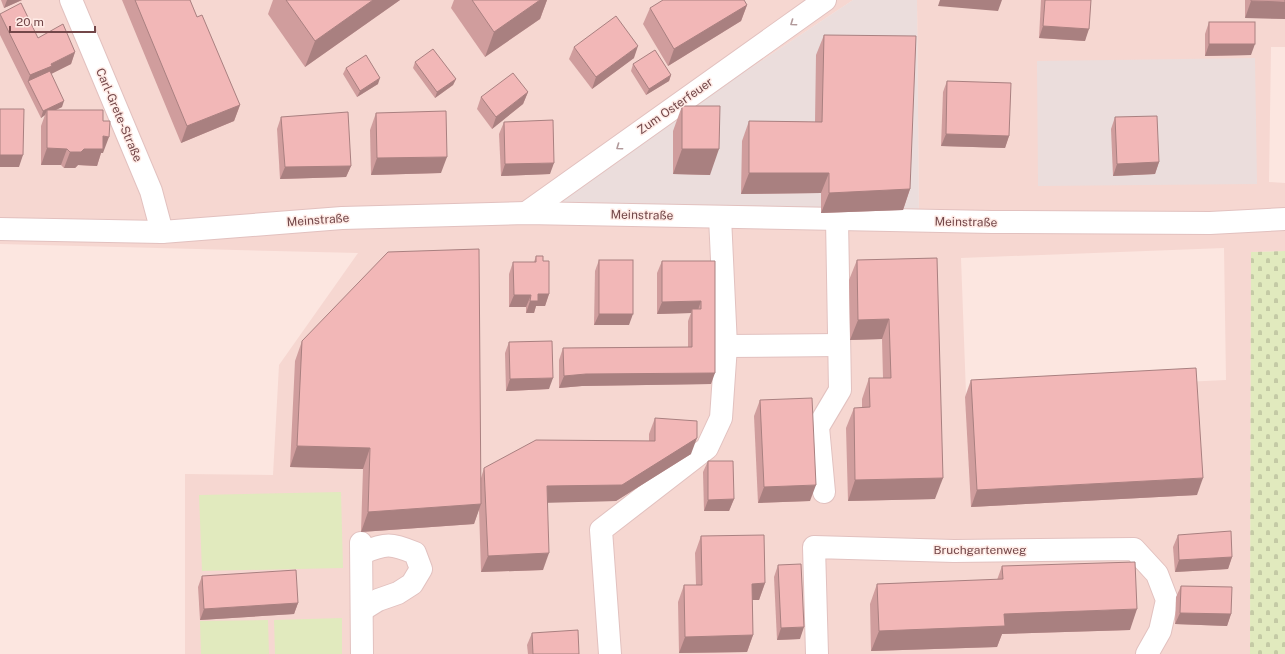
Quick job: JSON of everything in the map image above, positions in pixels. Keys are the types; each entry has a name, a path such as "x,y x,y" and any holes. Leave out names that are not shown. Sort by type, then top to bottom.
{"street":[{"name":"Carl-Grete-Straße","path":"71,0 151,191 162,232"},
{"name":"Zum Osterfeuer","path":"526,213 825,0"},
{"name":"Meinstraße","path":"0,229 162,232 342,218 526,213 992,222 1210,223 1285,219"},
{"path":"610,654 601,530 707,448 721,418 726,346 720,217"},
{"path":"824,492 818,427 840,390 837,219"},
{"path":"726,346 839,345"},
{"path":"362,610 378,600 398,593 412,584 421,569 416,553 397,546 362,548 362,610 362,654"},
{"name":"Bruchgartenweg","path":"817,654 814,547 954,551 1134,549 1157,574 1166,600 1160,631 1147,654"}],"shaded area":[{"path":"0,0 853,0 521,221 919,219 917,0 1285,0 1285,47 1271,47 1269,182 1285,183 1285,251 1251,252 1250,654 185,654 185,474 273,475 279,365 358,253 0,244","holes":["1224,248 1226,380 1035,389 966,394 961,258"]},
{"path":"853,0 917,0 919,219 520,221"},
{"path":"1255,58 1257,184 1038,186 1037,61"}],"green space":[{"path":"1285,251 1285,654 1250,654 1251,252"},
{"path":"341,492 343,568 202,571 199,495"},
{"path":"342,618 342,654 275,654 274,620"},
{"path":"268,620 269,654 201,654 200,621"}],"building":[{"path":"135,0 190,0 197,17 202,15 240,105 187,126"},
{"path":"286,0 373,0 315,41"},
{"path":"472,0 540,0 494,32"},
{"path":"663,0 744,0 747,5 674,49 650,8"},
{"path":"1045,0 1091,0 1089,29 1043,26"},
{"path":"1285,0 1285,2 1251,1"},
{"path":"21,3 38,38 63,24 75,52 51,64 52,66 30,75 0,14"},
{"path":"616,16 638,46 596,77 574,47"},
{"path":"1209,22 1255,22 1255,44 1209,44"},
{"path":"824,35 916,36 910,189 829,193 829,173 749,173 749,121 822,122"},
{"path":"433,49 456,79 437,92 415,62"},
{"path":"655,50 671,75 649,89 633,64"},
{"path":"366,55 380,78 360,91 346,68"},
{"path":"50,71 64,101 43,111 28,81"},
{"path":"513,73 528,92 496,117 481,97"},
{"path":"947,81 1011,83 1009,136 946,134"},
{"path":"682,106 720,106 719,149 682,149"},
{"path":"0,109 24,109 23,155 0,155"},
{"path":"47,110 103,110 103,121 110,121 109,137 103,136 103,149 84,149 81,152 70,152 67,149 47,148"},
{"path":"446,111 447,157 377,158 376,113"},
{"path":"348,112 351,166 285,167 281,117"},
{"path":"1157,116 1159,162 1117,164 1115,117"},
{"path":"553,120 554,163 505,164 504,122"},
{"path":"479,249 481,504 368,512 370,448 297,446 302,341 388,252"},
{"path":"536,256 543,256 543,261 549,261 549,294 538,294 538,301 530,301 531,295 514,295 513,262 536,262"},
{"path":"937,258 943,478 855,480 854,408 870,407 869,378 891,378 889,319 858,320 857,260"},
{"path":"599,260 633,260 633,314 599,314"},
{"path":"662,261 715,261 715,373 586,374 564,376 563,348 692,347 692,309 701,309 701,301 662,302"},
{"path":"552,341 553,378 510,379 509,342"},
{"path":"1196,368 1203,478 977,490 971,380"},
{"path":"812,398 816,485 764,487 760,400"},
{"path":"655,418 697,421 697,438 622,485 547,486 549,553 488,556 484,468 536,440 655,441"},
{"path":"708,461 733,461 734,499 708,500"},
{"path":"1231,531 1232,557 1179,560 1178,535"},
{"path":"764,535 765,583 752,584 753,635 685,637 684,585 702,585 701,536"},
{"path":"1135,562 1137,609 1004,614 1005,626 879,631 877,584 1003,579 1002,566"},
{"path":"801,564 804,627 781,628 778,565"},
{"path":"296,570 298,603 204,609 202,576"},
{"path":"1181,586 1232,587 1231,614 1180,613"},
{"path":"578,630 579,654 533,654 532,633"}]}
